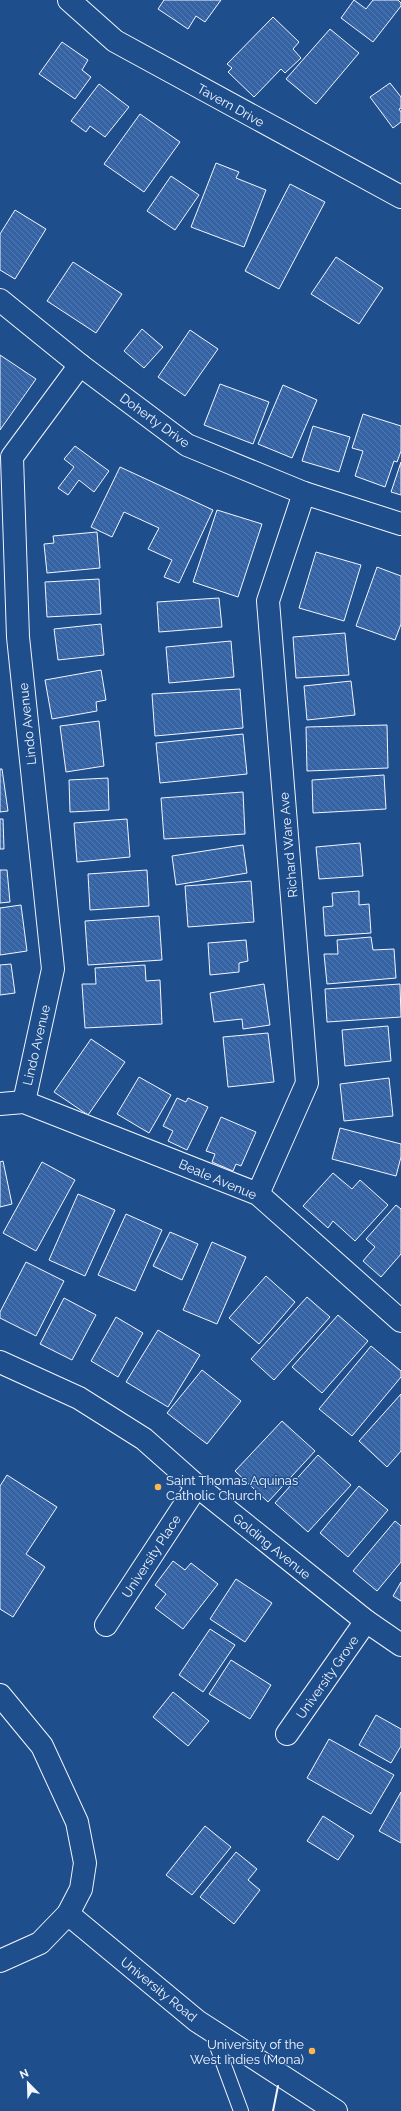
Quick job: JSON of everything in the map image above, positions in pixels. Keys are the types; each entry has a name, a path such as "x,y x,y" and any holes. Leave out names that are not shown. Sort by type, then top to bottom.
{"street":[{"name":"Tavern Drive","path":"69,0 115,41 401,197"},
{"name":"Doherty Drive","path":"0,300 80,365 187,445 304,493 401,524"},
{"name":"Lindo Avenue","path":"24,1102 53,969 18,637 12,457 80,365"},
{"name":"Richard Ware Ave","path":"258,1194 307,1083 268,601 304,493"},
{"name":"Beale Avenue","path":"0,1104 24,1102 258,1194 401,1321"},
{"name":"Golding Avenue","path":"0,1362 79,1398 144,1438 197,1486 366,1621 401,1645"},
{"name":"University Place","path":"106,1625 197,1486"},
{"name":"University Grove","path":"287,1734 366,1621"},
{"path":"0,1695 42,1746 77,1822 86,1863 81,1889 68,1914 40,1943 0,1961"},
{"name":"University Road","path":"68,1914 197,2021 336,2111"}],"lane":[{"path":"211,2030 241,2111"}],"building":[{"path":"164,0 221,0 205,22 196,16 188,29 158,9"},
{"path":"354,0 366,9 373,0 398,0 401,3 401,6 373,42 341,18"},
{"path":"273,17 299,42 293,49 301,58 285,73 281,69 254,97 228,72 232,68 227,64"},
{"path":"330,29 359,53 316,104 286,79"},
{"path":"62,42 88,60 82,70 91,77 75,99 39,74"},
{"path":"390,83 401,97 401,108 399,109 401,112 401,122 393,128 370,97"},
{"path":"99,84 129,107 105,137 90,126 86,132 71,121"},
{"path":"140,114 180,142 144,192 104,164"},
{"path":"216,163 239,172 236,178 266,190 244,247 191,227"},
{"path":"171,176 199,195 175,230 147,211"},
{"path":"290,184 325,202 279,289 245,271"},
{"path":"15,210 46,229 15,279 0,270 0,234"},
{"path":"336,257 383,288 359,324 311,294"},
{"path":"73,262 122,294 96,333 47,301"},
{"path":"142,329 163,347 144,368 124,351"},
{"path":"190,330 218,349 185,396 158,377"},
{"path":"0,355 36,379 0,430"},
{"path":"220,384 269,402 253,444 204,425"},
{"path":"283,385 317,400 292,458 258,444"},
{"path":"363,414 401,426 401,451 397,462 394,461 385,487 355,476 363,451 352,448"},
{"path":"313,426 350,437 339,472 302,461"},
{"path":"75,446 109,471 94,492 79,480 68,495 58,488 74,467 64,459"},
{"path":"401,462 401,495 391,492"},
{"path":"120,467 213,510 179,583 164,577 172,560 148,549 159,528 124,512 112,537 91,527"},
{"path":"217,510 262,524 238,597 193,582"},
{"path":"97,532 100,568 47,573 44,544 54,543 53,536"},
{"path":"316,552 361,565 344,621 299,608"},
{"path":"377,567 401,576 401,624 395,640 356,626"},
{"path":"99,579 101,614 47,617 45,582"},
{"path":"219,598 222,627 159,632 157,602"},
{"path":"101,624 104,655 58,660 54,629"},
{"path":"345,633 349,675 296,678 293,637"},
{"path":"231,641 234,677 169,683 166,647"},
{"path":"101,670 106,700 96,702 97,711 52,719 45,680"},
{"path":"351,681 355,715 307,720 304,686"},
{"path":"240,689 243,728 155,736 152,694"},
{"path":"99,721 104,766 66,772 60,726"},
{"path":"387,725 388,768 307,771 306,727"},
{"path":"243,734 247,774 160,783 156,743"},
{"path":"0,769 2,769 8,811 0,812"},
{"path":"384,775 386,809 313,813 312,780"},
{"path":"108,778 109,810 70,812 69,780"},
{"path":"243,792 245,834 164,839 161,798"},
{"path":"0,819 3,819 4,849 0,849"},
{"path":"127,819 130,857 77,862 74,823"},
{"path":"360,843 363,876 319,879 316,847"},
{"path":"243,845 247,873 176,885 172,856"},
{"path":"0,870 7,870 10,902 0,903"},
{"path":"147,870 149,906 90,910 88,874"},
{"path":"251,881 254,922 188,927 185,886"},
{"path":"359,891 359,905 369,904 371,933 325,936 323,907 333,906 332,893"},
{"path":"21,905 27,951 0,955 0,908"},
{"path":"159,916 162,960 88,965 85,921"},
{"path":"371,937 373,950 394,949 396,978 327,984 324,954 338,954 337,940"},
{"path":"246,940 248,961 239,963 239,972 210,975 208,943"},
{"path":"11,964 15,993 0,995 0,965"},
{"path":"145,965 146,981 160,980 162,1024 85,1028 82,984 96,984 95,968"},
{"path":"264,984 270,1025 243,1029 242,1019 214,1022 210,993"},
{"path":"400,984 401,1017 327,1022 325,989"},
{"path":"388,1026 391,1061 345,1066 342,1030"},
{"path":"268,1033 274,1082 228,1087 223,1037"},
{"path":"91,1039 125,1062 88,1115 54,1092"},
{"path":"139,1077 171,1095 149,1133 117,1114"},
{"path":"389,1078 393,1116 344,1121 340,1084"},
{"path":"177,1098 186,1102 188,1098 208,1107 187,1150 168,1141 173,1131 163,1126"},
{"path":"221,1117 256,1132 241,1166 236,1164 233,1171 212,1162 215,1154 206,1151"},
{"path":"340,1128 401,1144 401,1157 396,1176 332,1159"},
{"path":"3,1161 12,1204 0,1207 0,1162"},
{"path":"42,1162 75,1180 36,1251 3,1233"},
{"path":"333,1173 352,1189 360,1180 388,1205 355,1241 333,1221 328,1228 303,1206"},
{"path":"78,1194 115,1210 85,1276 49,1260"},
{"path":"396,1205 401,1209 401,1254 381,1277 363,1261 375,1247 366,1239"},
{"path":"126,1214 162,1230 135,1291 98,1275"},
{"path":"170,1232 198,1244 182,1280 153,1266"},
{"path":"212,1242 246,1257 217,1324 183,1310"},
{"path":"26,1262 64,1281 36,1336 0,1318 0,1312"},
{"path":"266,1276 295,1302 259,1344 229,1318"},
{"path":"307,1297 330,1317 274,1380 251,1359"},
{"path":"64,1298 96,1315 72,1360 40,1344"},
{"path":"338,1315 368,1341 322,1393 292,1367"},
{"path":"116,1317 143,1333 118,1377 91,1361"},
{"path":"158,1330 200,1355 168,1407 126,1382"},
{"path":"371,1346 401,1371 401,1377 352,1436 319,1409"},
{"path":"202,1370 241,1401 207,1444 167,1413"},
{"path":"401,1394 401,1451 387,1467 359,1441"},
{"path":"282,1421 315,1451 268,1502 235,1471"},
{"path":"318,1455 351,1485 308,1532 275,1503"},
{"path":"7,1475 57,1507 26,1554 45,1567 13,1617 0,1609 0,1486"},
{"path":"359,1486 388,1510 348,1557 320,1533"},
{"path":"395,1521 401,1526 401,1562 377,1591 353,1571"},
{"path":"173,1561 185,1570 191,1563 218,1584 183,1629 155,1608 166,1594 155,1585"},
{"path":"236,1579 272,1603 245,1642 210,1619"},
{"path":"401,1582 401,1601 393,1596"},
{"path":"210,1629 235,1645 203,1692 179,1675"},
{"path":"231,1660 271,1685 250,1719 209,1694"},
{"path":"173,1692 209,1721 188,1746 153,1717"},
{"path":"376,1715 401,1729 401,1746 391,1763 359,1745"},
{"path":"329,1739 394,1775 371,1814 307,1778"},
{"path":"401,1792 401,1843 379,1831"},
{"path":"323,1816 354,1836 338,1860 307,1841"},
{"path":"205,1826 231,1847 192,1895 166,1875"},
{"path":"236,1852 257,1869 248,1880 260,1890 234,1924 200,1897"}],"wall":[{"path":"273,2111 278,2086"}],"place":[{"name":"Saint Thomas Aquinas Catholic Church","path":"158,1487"},
{"name":"University of the West Indies (Mona)","path":"312,2051"}]}
